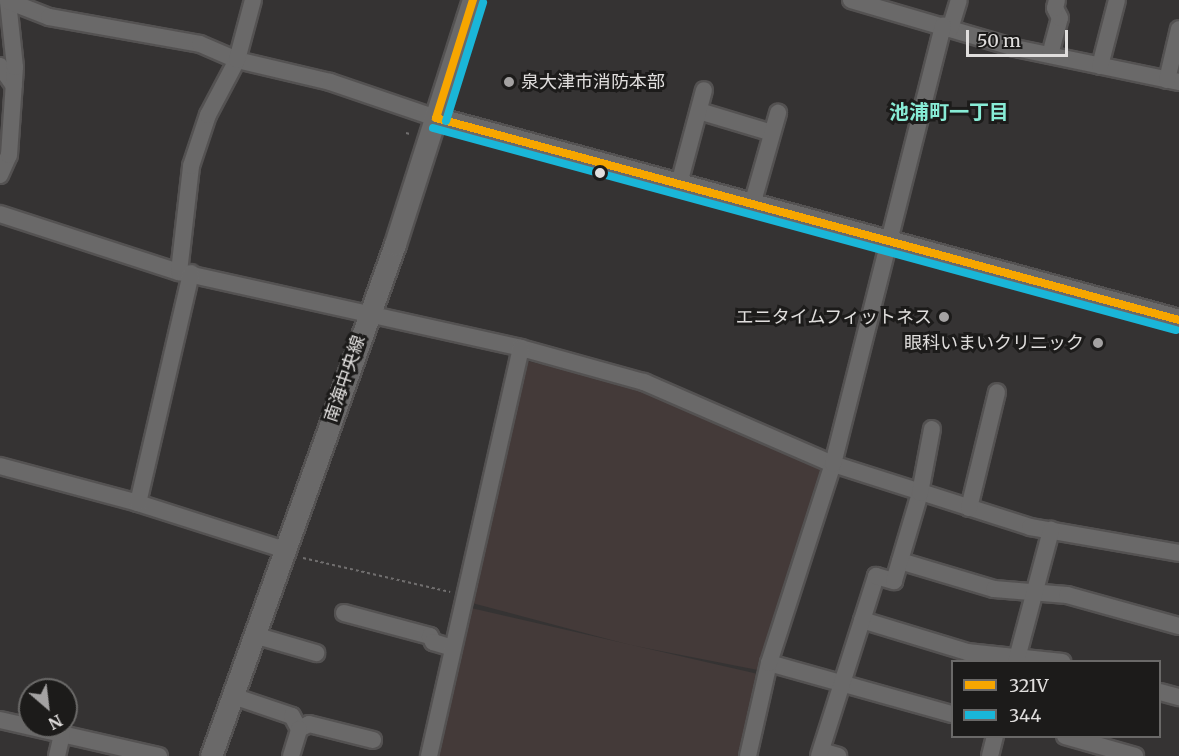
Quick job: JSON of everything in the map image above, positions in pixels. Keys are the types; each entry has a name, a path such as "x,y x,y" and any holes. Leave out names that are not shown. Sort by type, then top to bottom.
{"street":[{"path":"138,503 185,272 191,166 208,114 237,60 253,0"},
{"name":"南海中央線","path":"211,756 254,636 294,554 369,312 436,118 473,0"},
{"path":"851,0 1050,55 1173,81 1179,29"},
{"path":"748,756 769,663 833,464 887,242 946,27 958,0"},
{"path":"1050,55 1060,18 1055,8 1057,0"},
{"path":"1100,66 1117,0"},
{"path":"0,176 9,155 14,87 9,1 49,17 200,44 237,60 330,82 436,118 752,206 1179,320"},
{"path":"0,66 14,87"},
{"path":"679,184 704,90"},
{"path":"699,111 772,133"},
{"path":"752,206 778,113"},
{"path":"0,214 185,272 521,348 644,382 833,464 920,493 1051,530 1179,553"},
{"path":"429,756 521,348"},
{"path":"969,508 997,392"},
{"path":"838,756 820,753 876,576 894,581 920,493 932,429"},
{"path":"0,466 138,503 294,554"},
{"path":"1017,659 1036,594 1051,530"},
{"path":"900,561 994,589 1067,595 1179,626"},
{"path":"344,613 430,636 433,642 453,648"},
{"path":"862,620 968,652 1032,660"},
{"path":"254,636 316,653"},
{"path":"769,663 951,714"},
{"path":"1161,692 1179,697"},
{"path":"233,696 292,716 299,729 291,756"},
{"path":"0,720 18,724"},
{"path":"299,729 309,724 373,740"},
{"path":"57,756 61,738"},
{"path":"76,738 159,756"},
{"path":"990,756 994,738"},
{"path":"1072,738 1135,756"}],"path":[{"path":"294,554 465,595"}],"shaded area":[{"path":"527,361 633,384 821,469 758,670 630,645 472,603 521,365"},
{"path":"471,608 758,674 740,756 437,756"}],"transit line":[{"name":"321V","path":"436,118 473,0"},
{"name":"344","path":"446,121 483,3"},
{"name":"321V","path":"436,118 1179,320"},
{"name":"344","path":"433,128 1176,330"}],"place":[{"name":"泉大津市消防本部","path":"509,82"},
{"name":"エニタイムフィットネス","path":"944,317"},
{"name":"眼科いまいクリニック","path":"1098,343"}],"district":[{"name":"池浦町一丁目","path":"949,111"}]}
